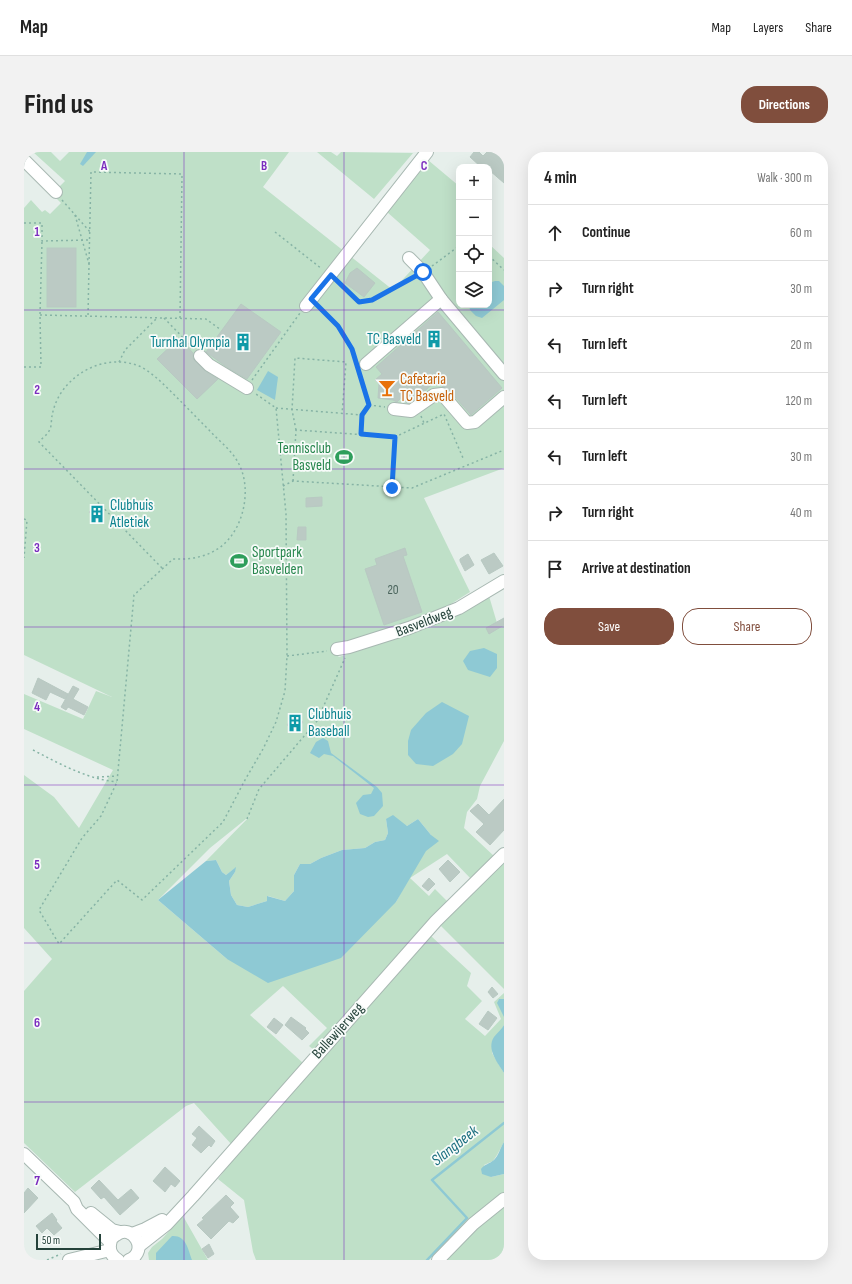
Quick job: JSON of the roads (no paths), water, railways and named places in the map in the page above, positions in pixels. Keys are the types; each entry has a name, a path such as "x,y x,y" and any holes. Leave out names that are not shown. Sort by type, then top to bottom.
{"street":[{"path":"309,302 426,152"},
{"path":"24,160 57,194"},
{"path":"409,258 423,272 441,300 504,374"},
{"path":"362,364 441,300"},
{"path":"200,356 209,365 247,388"},
{"path":"394,409 411,411 434,395 442,394 467,423 475,422 504,397"},
{"name":"Basveldweg","path":"343,648 409,628 459,608 504,581"},
{"name":"Ballewijerweg","path":"136,1254 193,1196 436,921 504,854"},
{"path":"24,1154 74,1202 77,1209 110,1246 114,1258 118,1260"},
{"path":"438,1260 473,1224 504,1199"},
{"path":"74,1202 82,1205 112,1230 128,1232 136,1237 136,1254"},
{"name":"Ballewijerweg","path":"132,1234 145,1229 177,1212"},
{"path":"110,1246 112,1238 120,1232"},
{"path":"69,1260 110,1246"}],"water":[{"path":"87,152 96,152 83,166 80,164"},
{"path":"499,281 504,286 504,300 482,318 476,316 470,308 492,308 492,282"},
{"path":"268,371 278,377 275,400 257,390"},
{"path":"484,648 497,654 497,668 490,677 468,670 463,661 470,651"},
{"path":"442,702 469,716 462,744 453,754 433,766 416,764 408,755 408,741 411,730 426,713"},
{"path":"323,738 328,741 331,753 377,787 382,793 383,806 374,816 368,817 360,814 356,803 363,795 371,794 374,788 333,756 324,754 319,758 310,753 316,742"},
{"path":"393,815 407,826 418,819 431,835 439,841 426,851 396,902 341,958 268,983 227,959 158,900 206,861 216,860 222,872 226,875 236,867 235,872 229,881 231,895 237,905 248,907 267,901 267,896 285,901 294,891 294,875 300,864 310,864 342,850 365,848 375,842 385,840 388,833 386,819"},
{"path":"499,999 504,999 504,1017 497,1003"},
{"path":"504,1025 504,1073 494,1056 491,1046 494,1037"},
{"path":"504,1142 504,1174 491,1177 482,1174 481,1169 496,1158"},
{"path":"172,1236 177,1236 183,1240 188,1247 192,1260 156,1260 156,1253"}],"waterway":[{"name":"Slangbeek","path":"427,1260 467,1218 432,1180 504,1123"}],"place":[{"name":"TC Basveld","path":"434,339"},
{"name":"Turnhal Olympia","path":"243,342"},
{"name":"Cafetaria TC Basveld","path":"387,388"},
{"name":"Tennisclub Basveld","path":"344,457"},
{"name":"Clubhuis Atletiek","path":"97,514"},
{"name":"Sportpark Basvelden","path":"239,561"},
{"name":"Clubhuis Baseball","path":"295,723"}]}
